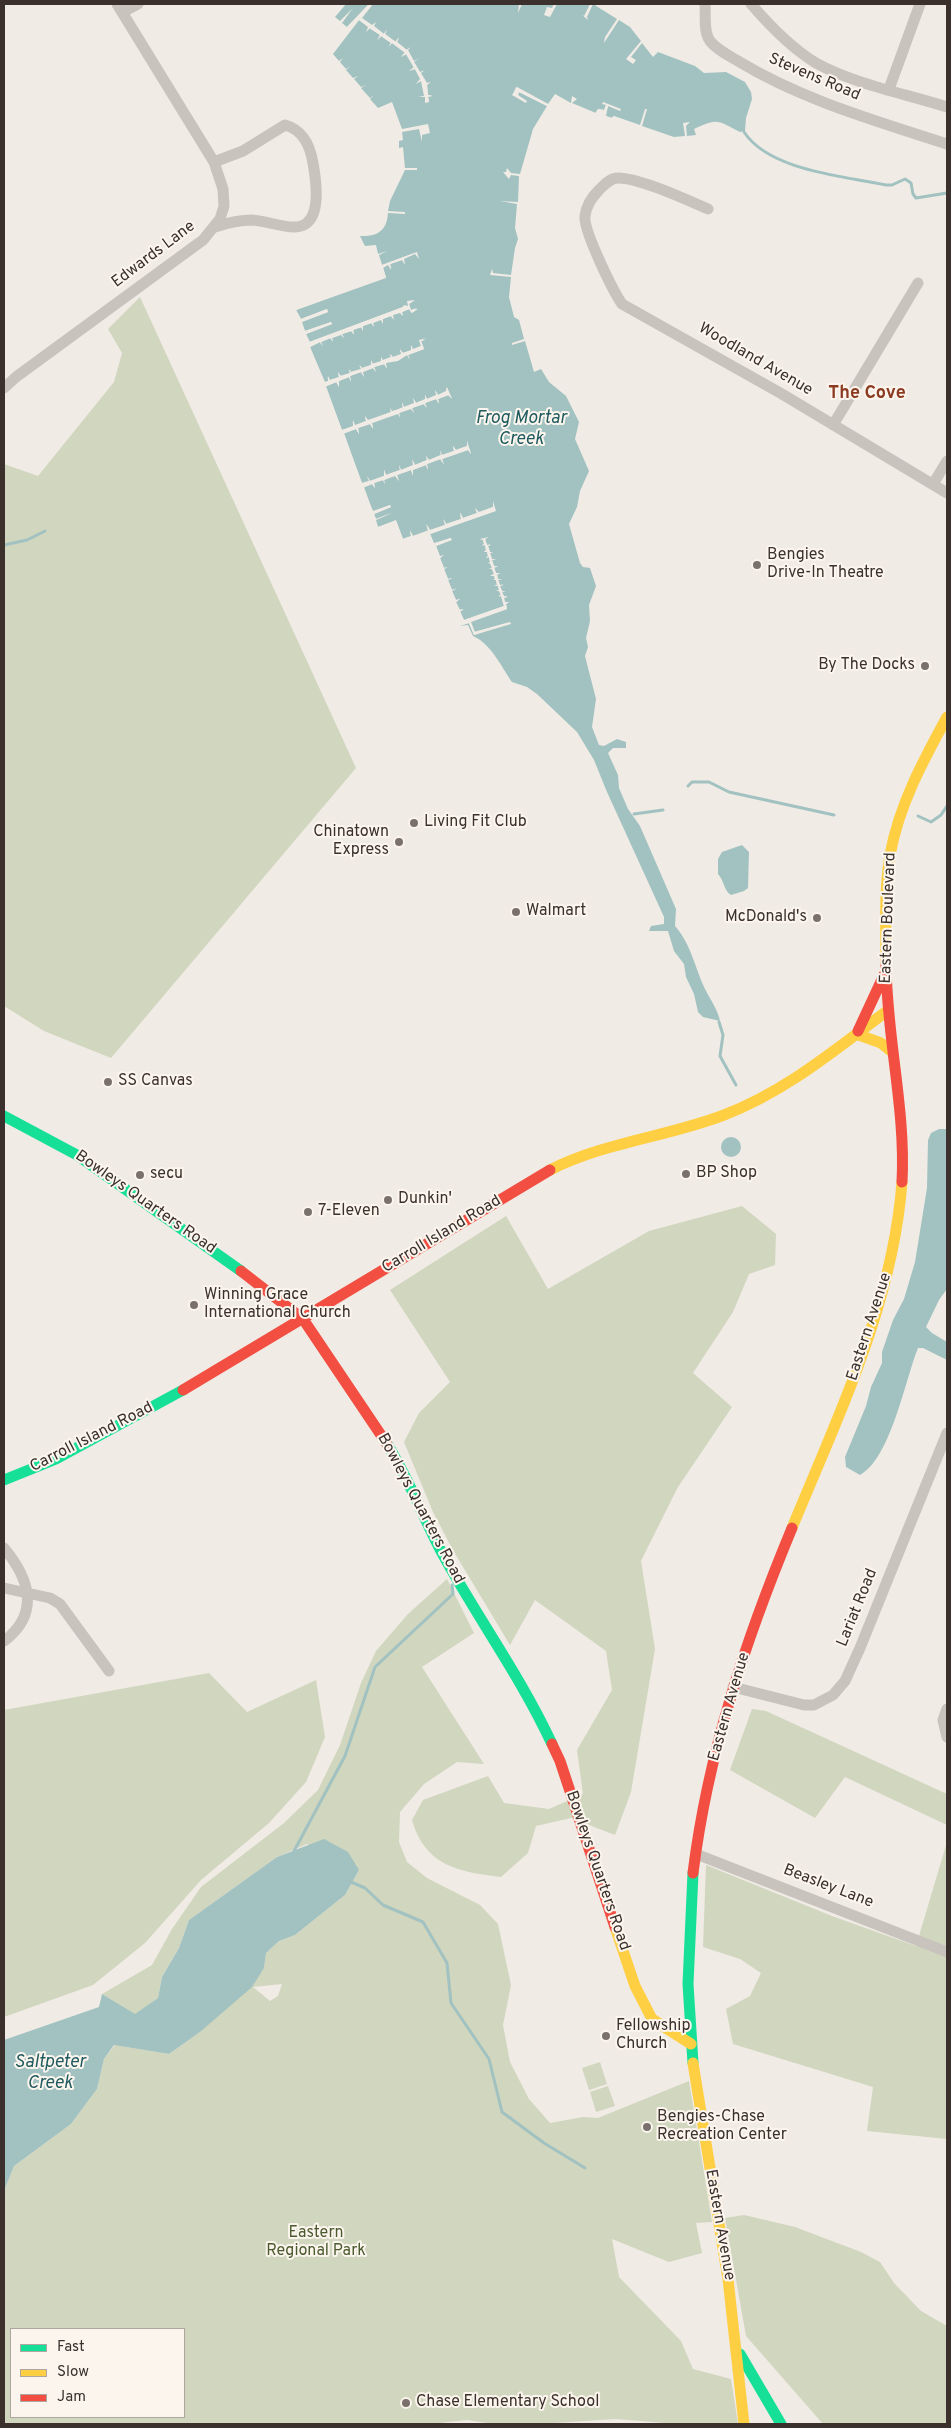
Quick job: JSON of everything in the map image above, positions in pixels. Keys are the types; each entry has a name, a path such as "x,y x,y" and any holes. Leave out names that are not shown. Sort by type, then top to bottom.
{"street":[{"path":"120,8 138,4"},
{"name":"Stevens Road","path":"705,4 708,39 717,49 754,70 855,114 947,144"},
{"path":"751,4 779,34 815,62 832,70 947,107"},
{"path":"889,89 920,4"},
{"name":"Edwards Lane","path":"4,388 16,377 203,240 220,219 224,198 214,162 120,8"},
{"path":"214,162 243,151 285,126 296,128 306,141 312,155 318,198 311,216 304,225 296,227 254,220 238,220 215,227"},
{"name":"Woodland Avenue","path":"708,209 645,185 618,178 608,181 596,193 590,201 585,222 610,286 622,304 947,493"},
{"path":"833,425 918,284"},
{"path":"933,484 947,462"},
{"name":"Eastern Boulevard","path":"887,1011 887,897 891,848 907,795 947,717"},
{"path":"886,971 856,1034 881,1043 892,1052"},
{"name":"Carroll Island Road","path":"4,1480 37,1468 203,1379 544,1173 607,1148 695,1125 746,1106 800,1075 887,1011"},
{"name":"Eastern Avenue","path":"744,2424 737,2350 689,2022 689,1933 696,1854 710,1774 733,1687 761,1609 863,1355 886,1284 896,1232 903,1168 887,1011"},
{"name":"Bowleys Quarters Road","path":"4,1116 77,1156 225,1259 303,1319 359,1400 401,1466 450,1568 547,1730 597,1866 641,2001 652,2019 662,2027 671,2029 680,2039 691,2044"},
{"name":"Lariat Road","path":"733,1687 804,1705 821,1702 845,1681 947,1432"},
{"path":"4,1548 23,1574 28,1595 27,1605 20,1623 4,1641"},
{"path":"4,1588 28,1595 50,1598 60,1604 109,1671"},
{"path":"947,1709 943,1720 947,1737"},
{"name":"Beasley Lane","path":"696,1854 947,1952"},
{"path":"671,2029 679,2022 689,2022"},
{"path":"737,2350 781,2424"}],"green space":[{"path":"140,297 356,768 111,1058 44,1031 4,1006 4,464 38,476 114,382 122,353 108,329"},
{"path":"742,1206 776,1234 775,1265 749,1274 733,1312 693,1373 732,1407 678,1487 641,1561 655,1649 631,1792 615,1835 571,1818 536,1826 528,1853 501,1877 458,1869 446,1864 425,1848 412,1820 423,1800 488,1776 504,1803 549,1809 583,1794 577,1750 612,1690 606,1651 535,1600 510,1645 454,1552 433,1512 404,1442 419,1413 450,1382 390,1290 506,1216 548,1289 649,1231"},
{"name":"Eastern Regional Park","path":"447,1579 474,1633 422,1667 484,1764 457,1762 424,1784 400,1812 399,1842 407,1862 427,1878 480,1905 498,1924 511,1985 503,2025 510,2062 529,2099 550,2123 583,2117 598,2118 689,2081 712,2222 696,2223 702,2253 669,2262 612,2239 619,2277 681,2341 693,2369 731,2379 738,2424 677,2424 616,2419 537,2424 495,2424 467,2420 430,2424 4,2424 4,2191 14,2166 71,2124 97,2089 104,2059 115,2045 169,2054 200,2032 264,1968 266,1953 279,1941 295,1935 345,1895 359,1870 307,1844 277,1857 189,1920 179,1948 162,1977 158,1998 135,2015 102,1994 152,1965 172,1929 201,1887 284,1823 318,1790 340,1745 361,1683 376,1651 408,1614","holes":["282,1984 278,1996 270,2001 253,1987"]},
{"path":"209,1673 247,1712 316,1680 325,1737 306,1782 269,1823 201,1880 145,1943 93,1985 4,2017 4,1710"},
{"path":"752,1709 766,1711 947,1794 947,1825 845,1777 815,1818 730,1770"},
{"path":"947,1842 947,2139 867,2131 873,2087 733,2044 726,2009 750,1996 761,1973 740,1959 703,1947 706,1865 832,1916 916,1946"},
{"path":"600,2062 607,2084 589,2090 582,2068"},
{"path":"608,2086 615,2106 596,2112 590,2092"},
{"path":"744,2215 795,2227 861,2252 880,2262 894,2283 921,2311 947,2326 947,2424 823,2424 746,2336 725,2218"}],"water":[{"path":"346,4 369,4 347,27 342,23 353,8 340,21 335,17"},
{"name":"Frog Mortar Creek","path":"373,4 519,4 518,13 522,4 554,4 552,8 547,7 544,15 550,17 557,4 590,4 584,16 581,14 588,20 587,17 593,4 617,19 605,37 604,43 619,20 630,27 641,41 626,59 633,64 636,60 631,57 642,43 653,57 658,52 695,66 704,73 726,72 745,82 751,92 752,99 746,118 745,131 740,132 722,123 714,122 694,129 696,135 687,136 686,126 690,122 683,123 685,136 674,137 642,126 647,109 645,109 640,125 614,116 612,118 605,116 608,106 620,111 606,105 604,110 598,109 596,113 572,103 577,99 572,96 571,103 555,94 548,104 516,87 513,95 526,103 518,95 519,92 547,106 533,129 520,174 511,173 507,168 506,172 503,172 509,179 511,175 519,176 518,202 500,201 517,204 515,228 518,239 511,275 493,273 492,269 490,275 511,277 509,297 514,317 519,320 524,339 512,343 512,345 525,341 534,372 541,369 549,382 566,396 579,422 575,439 589,471 569,524 580,563 583,567 590,568 596,586 589,605 590,621 586,638 588,647 585,656 596,699 592,727 599,745 604,746 617,739 626,742 626,748 613,748 608,753 618,775 619,788 628,809 640,826 676,909 675,926 689,948 701,981 716,1009 720,1021 703,1017 698,1012 694,994 686,977 684,964 674,951 668,931 649,931 651,926 664,924 664,917 594,760 577,732 537,694 527,687 512,682 485,644 473,636 468,625 460,626 469,623 474,635 510,622 474,632 470,622 507,609 506,604 509,602 505,603 504,598 507,596 504,597 502,592 505,591 502,591 500,586 504,585 500,585 498,580 502,579 498,579 497,574 500,573 496,573 494,567 498,566 494,566 492,560 496,559 492,559 490,553 493,552 490,552 488,546 491,545 487,545 485,539 489,537 480,540 483,540 484,544 482,545 485,545 486,551 484,552 487,552 488,556 486,558 489,557 490,562 488,563 490,563 492,568 489,569 492,569 494,574 490,576 494,575 495,579 493,580 496,580 497,585 494,586 498,586 499,590 496,591 499,591 501,595 498,597 501,596 504,606 464,620 460,611 463,609 460,610 456,602 460,599 456,600 452,591 456,589 452,590 448,580 452,578 448,579 444,569 447,567 444,568 440,558 444,555 440,557 436,546 451,540 450,538 434,544 430,534 495,511 493,507 478,513 475,508 477,513 463,518 460,513 461,519 446,524 444,519 445,525 430,530 427,524 429,530 413,536 410,531 411,536 403,539 396,521 378,527 375,520 393,513 376,519 374,514 391,507 390,505 373,512 364,487 372,484 375,488 374,483 383,480 385,483 384,480 395,475 399,481 397,475 411,470 413,475 412,470 426,465 428,470 427,464 441,459 444,464 442,459 468,450 471,454 467,441 467,446 456,450 453,446 454,451 442,455 440,451 441,455 429,460 426,456 427,460 415,465 413,460 414,465 401,470 399,465 400,470 386,475 384,470 384,476 370,481 367,476 369,481 362,483 344,433 356,429 359,434 358,428 370,424 373,429 372,423 398,413 400,417 399,413 411,408 414,413 412,408 424,404 426,408 425,403 436,399 439,403 438,399 449,395 452,398 446,387 447,391 438,395 435,390 437,395 427,399 425,395 426,399 416,403 413,398 415,403 404,407 402,402 403,407 392,412 390,408 391,412 368,421 365,416 366,421 355,426 352,421 354,426 342,430 326,386 337,382 339,387 339,381 349,377 351,382 350,376 361,372 364,377 362,372 373,368 376,372 374,367 385,364 386,368 386,363 407,355 410,359 408,355 424,349 421,341 426,340 420,340 421,346 413,350 410,346 412,350 403,353 400,350 402,354 393,357 390,354 391,357 382,361 372,364 371,361 371,365 362,368 360,365 361,369 351,372 349,369 350,373 340,376 338,372 339,377 330,380 327,377 329,381 324,382 310,347 320,342 322,346 321,342 331,338 333,342 332,338 341,334 344,338 342,334 352,331 354,334 353,330 362,327 363,331 363,326 372,323 374,327 373,323 381,319 383,323 382,319 391,316 393,319 392,315 400,312 403,316 402,312 410,309 411,313 417,308 411,310 409,304 414,300 409,302 408,306 403,306 309,342 306,334 332,324 331,322 305,331 301,322 328,312 327,309 301,319 296,310 386,278 383,267 389,264 392,269 390,264 402,260 405,264 403,259 417,252 382,265 379,255 387,251 378,254 376,245 365,246 360,236 377,234 386,224 388,213 405,214 405,212 388,211 390,201 405,170 417,170 417,168 405,168 403,147 399,148 399,141 403,140 402,132 419,129 422,142 422,135 430,133 428,124 402,129 392,102 378,108 370,99 374,95 370,98 361,88 366,85 361,87 354,79 358,76 353,78 346,70 350,66 346,69 340,62 343,58 339,61 333,54 359,20 369,27 367,32 369,28 380,35 377,40 381,36 391,43 389,47 392,43 405,53 402,57 406,54 414,68 409,71 415,69 421,80 416,83 421,81 424,96 419,96 425,97 429,102 428,96 433,96 428,95 427,85 430,82 427,84 407,50 397,42 399,38 396,42 385,34 387,29 384,34 361,18"},
{"path":"742,845 749,852 748,888 731,895 718,874 718,859 722,852"},
{"path":"939,1129 947,1129 947,1289 939,1300 926,1327 947,1342 947,1360 923,1348 918,1348 889,1436 871,1466 860,1475 846,1467 845,1457 882,1363 882,1352 893,1320 904,1299 915,1262 927,1188 928,1140 931,1133"},
{"path":"731,1137 738,1140 741,1147 738,1154 731,1157 724,1154 721,1147 724,1140"},
{"name":"Saltpeter Creek","path":"324,1839 348,1852 359,1870 345,1895 295,1935 279,1941 266,1953 264,1968 252,1987 200,2032 169,2054 114,2045 104,2059 97,2089 71,2124 14,2166 4,2191 4,2040 99,2007 102,1994 135,2014 158,1998 162,1977 179,1948 189,1920 277,1857"}],"pier":[{"path":"369,4 373,4 362,18 372,25 376,22 374,26 384,34 387,29 385,34 395,42 399,37 397,42 406,50 411,47 408,50 414,61 419,58 414,62 420,72 425,70 421,73 427,83 431,82 427,85 428,95 433,96 428,97 429,102 425,103 425,97 419,97 424,96 424,85 421,81 416,84 420,79 415,69 409,71 414,67 406,54 401,57 405,52 392,43 388,47 391,43 381,36 378,40 380,35 370,28 366,32 368,27 359,20 351,30 347,27"},
{"path":"517,87 548,104 547,106 519,92 518,95 527,101 526,103 512,95"},
{"path":"603,102 621,109 620,111 608,106 606,116 612,118 613,116 630,122 629,124 605,119 603,113 600,112 598,115 594,115 598,109 604,110 606,105 602,104"},
{"path":"372,246 375,246 382,265 417,252 419,259 415,254 404,259 405,265 402,260 390,264 391,270 388,265 383,268 386,277 296,310 301,319 327,309 328,312 302,322 305,331 331,322 332,324 306,334 310,342 404,305 408,306 407,301 415,300 409,304 411,310 418,309 412,313 409,309 402,312 403,316 400,313 393,315 394,320 391,316 383,319 383,324 381,320 373,323 374,327 371,323 363,326 363,331 361,327 353,330 354,335 351,331 342,334 344,338 341,335 332,338 333,342 330,338 321,342 323,346 320,342 310,347 325,382 328,381 328,376 330,380 339,377 338,372 341,376 350,373 349,369 351,372 361,369 359,365 362,368 371,365 371,360 373,364 381,361 381,357 383,360 391,357 390,354 393,357 401,354 400,349 403,353 411,350 411,345 413,349 421,346 419,340 426,338 421,341 424,349 408,355 410,360 407,355 398,361 386,363 387,369 384,364 374,367 376,372 373,368 363,372 364,377 361,372 350,376 351,382 349,377 339,381 339,387 336,382 325,387 342,430 353,426 353,420 355,425 366,421 365,416 368,420 391,412 390,408 392,411 403,408 402,402 404,407 414,403 413,398 416,403 425,399 425,395 427,399 436,395 435,390 438,395 446,391 447,387 452,399 448,395 438,399 439,404 436,399 425,403 427,408 424,404 412,408 414,413 411,409 399,413 400,418 398,414 372,423 373,429 370,424 358,428 359,434 356,429 343,434 362,483 369,481 367,476 370,481 384,476 384,470 386,475 400,470 399,465 401,470 413,465 412,459 415,465 427,460 426,456 429,460 441,455 440,450 442,455 454,451 453,446 456,450 467,446 467,441 471,454 468,450 442,459 444,465 440,459 427,464 428,470 426,465 413,470 413,476 411,470 397,475 399,481 395,476 384,480 385,485 383,480 374,483 375,488 372,484 363,488 373,511 390,505 391,507 374,514 376,519 393,512 376,520 378,527 396,520 403,539 411,536 410,530 413,536 428,531 426,524 430,530 445,525 443,519 446,524 461,519 460,512 463,518 477,513 475,508 479,512 493,507 493,501 496,511 430,534 434,543 451,538 452,540 436,546 440,556 444,555 440,558 444,568 448,567 444,569 448,579 453,578 448,580 452,590 456,588 452,591 456,600 460,599 456,602 459,610 464,609 460,612 464,620 504,606 501,596 498,596 501,595 499,591 496,591 499,590 498,586 494,586 497,585 496,580 493,580 495,579 494,576 490,576 494,574 492,569 489,569 492,568 490,563 488,564 490,562 489,557 486,558 488,556 487,552 484,552 486,550 485,545 482,546 484,544 483,540 480,539 489,537 485,539 487,545 491,544 488,546 490,552 493,552 490,553 492,559 496,559 492,560 494,566 498,566 494,568 496,573 500,573 497,575 498,579 502,579 498,580 500,585 504,584 500,586 502,591 506,591 502,592 504,596 508,597 504,598 505,602 509,602 506,604 507,609 471,622 475,632 510,622 511,624 474,635 469,623 458,626 456,623 461,621 428,533 403,542 394,524 376,529 308,348 309,344 294,311 296,308 383,276"}],"waterway":[{"path":"744,132 756,145 789,164 829,175 886,185 892,185 905,179 911,183 913,194 916,198 947,193"},
{"path":"4,545 27,540 45,531"},
{"path":"688,786 692,782 709,782 729,792 834,815"},
{"path":"918,816 931,822 941,815 947,806"},
{"path":"634,814 663,810"},
{"name":"Frog Mortar Creek","path":"719,1022 723,1035 720,1056 736,1085"},
{"path":"293,1853 345,1756 375,1667 453,1594 452,1585"},
{"name":"Saltpeter Creek","path":"348,1883 351,1882 365,1888 383,1905 423,1922 447,1963 451,2003 489,2059 502,2112 544,2143 585,2168"}],"traffic: fast":[{"path":"4,1116 77,1155 241,1271"},
{"path":"4,1480 56,1459 183,1390"},
{"path":"387,1444 442,1553 527,1695 552,1744"},
{"path":"693,1873 688,1984 693,2063"},
{"path":"740,2354 781,2424"}],"traffic: slow":[{"path":"886,962 887,882 894,837 913,784 947,717"},
{"path":"550,1170 571,1160 614,1146 702,1123 746,1105 809,1069 887,1011"},
{"path":"856,1034 881,1043 892,1052"},
{"path":"792,1528 845,1401 875,1316 897,1227 902,1182"},
{"path":"615,1927 635,1986 652,2019 691,2044"},
{"path":"693,2063 728,2279 744,2424"}],"traffic: jam":[{"path":"886,962 889,1017 901,1127 902,1182"},
{"path":"858,1031 884,975"},
{"path":"183,1390 550,1170"},
{"path":"241,1271 303,1319 387,1444"},
{"path":"693,1873 708,1784 731,1697 759,1612 792,1528"},
{"path":"552,1744 560,1761 615,1927"}],"place":[{"name":"Bengies Drive-In Theatre","path":"757,565"},
{"name":"By The Docks","path":"925,666"},
{"name":"Living Fit Club","path":"414,823"},
{"name":"Chinatown Express","path":"399,842"},
{"name":"Walmart","path":"516,912"},
{"name":"McDonald's","path":"817,918"},
{"name":"SS Canvas","path":"108,1082"},
{"name":"BP Shop","path":"686,1174"},
{"name":"secu","path":"140,1175"},
{"name":"Dunkin'","path":"388,1200"},
{"name":"7-Eleven","path":"308,1212"},
{"name":"Winning Grace International Church","path":"194,1305"},
{"name":"Fellowship Church","path":"606,2036"},
{"name":"Bengies-Chase Recreation Center","path":"647,2127"},
{"name":"Chase Elementary School","path":"406,2403"}],"district":[{"name":"The Cove","path":"867,394"}]}
